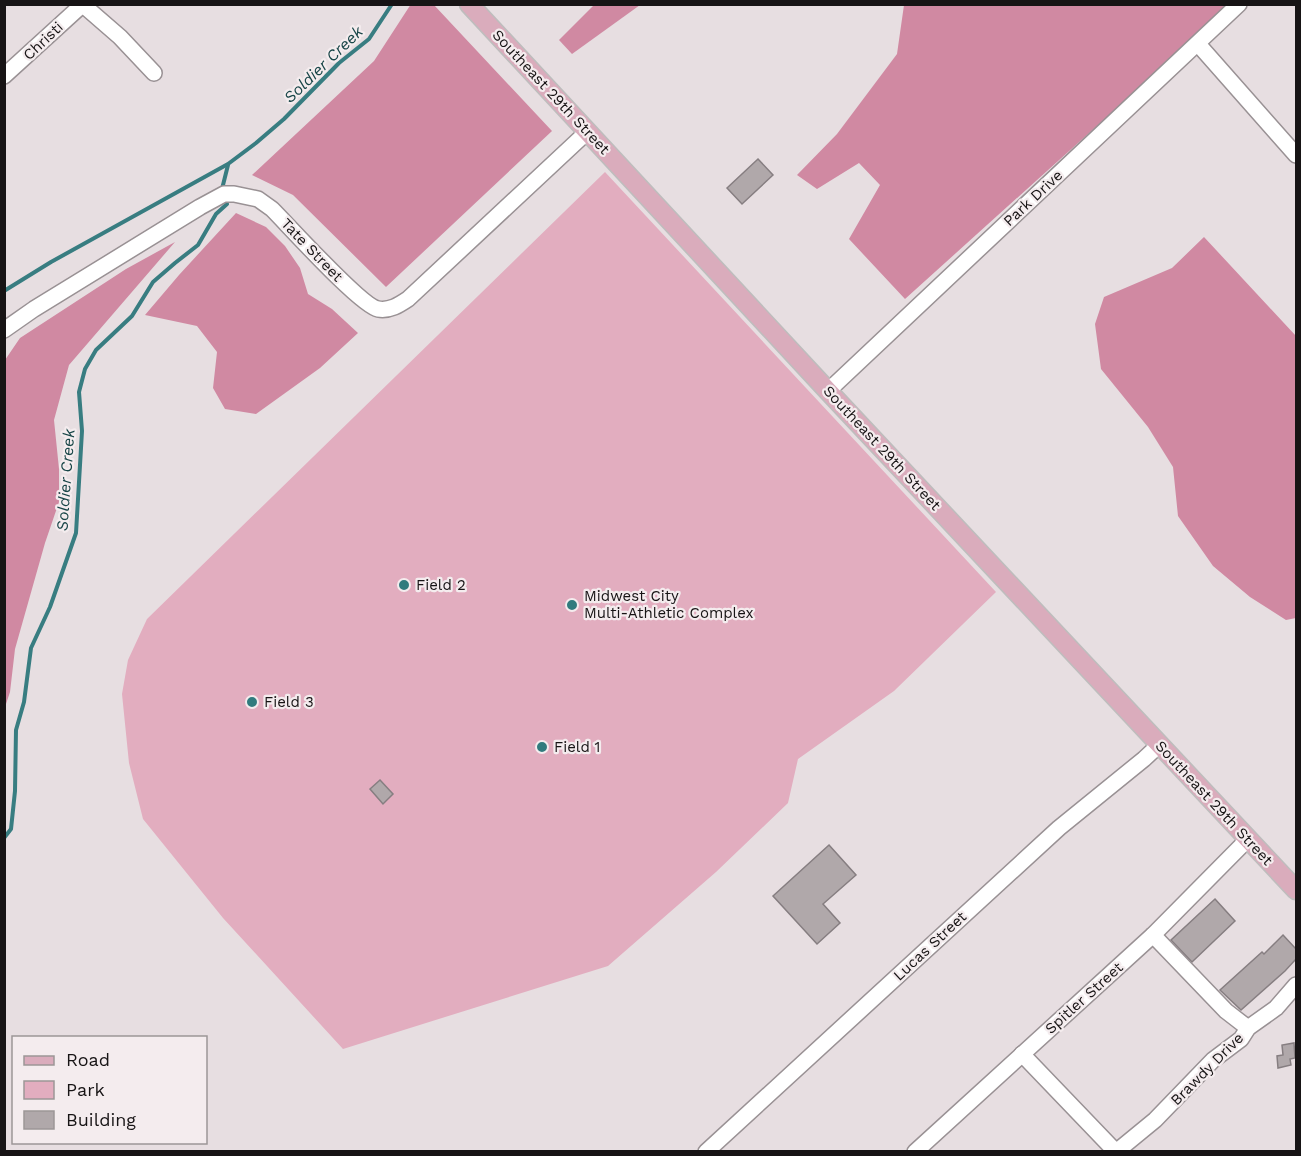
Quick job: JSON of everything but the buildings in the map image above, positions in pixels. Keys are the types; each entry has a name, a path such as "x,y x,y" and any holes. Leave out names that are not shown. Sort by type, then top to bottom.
{"main road":[{"name":"Southeast 29th Street","path":"469,4 1296,890"}],"street":[{"name":"Park Drive","path":"828,391 1239,4"},
{"path":"82,5 120,36 154,73"},
{"name":"Christi","path":"4,76 82,5"},
{"path":"1197,44 1296,155"},
{"name":"Tate Street","path":"4,330 33,309 224,194 258,199 272,209 372,308 392,309 408,299 587,132"},
{"name":"Lucas Street","path":"706,1152 1059,828 1159,745"},
{"name":"Spitler Street","path":"915,1152 1153,935 1248,839"},
{"path":"1153,935 1226,1011 1248,1028"},
{"name":"Brawdy Drive","path":"1116,1152 1155,1120 1213,1060 1241,1039 1248,1028 1276,1008 1296,985"},
{"path":"1022,1054 1116,1152"}],"green space":[{"name":"Midwest City Multi-Athletic Complex","path":"605,172 996,592 894,691 798,759 788,803 716,872 608,966 343,1049 223,918 143,819 129,763 122,694 128,660 147,619"}],"shaded area":[{"path":"411,4 434,5 552,131 386,287 293,195 252,175 374,61"},
{"path":"594,5 640,5 572,54 559,40"},
{"path":"904,5 1231,5 905,299 849,239 880,185 859,163 817,189 797,175 837,134 897,54"},
{"path":"236,213 266,227 285,246 300,268 308,294 332,309 358,333 320,368 256,414 225,409 213,388 217,352 197,326 145,315"},
{"path":"1204,237 1296,336 1296,618 1286,620 1250,597 1213,566 1178,516 1173,467 1148,427 1101,369 1095,324 1104,297 1172,268"},
{"path":"175,242 69,365 54,420 59,469 59,502 15,649 10,692 5,707 5,360 20,338 126,269"}],"waterway":[{"path":"4,291 51,262 228,164 284,119 339,63 369,39 392,4"},
{"name":"Soldier Creek","path":"222,189 228,165"},
{"name":"Soldier Creek","path":"4,838 11,829 15,791 16,730 24,702 31,648 50,607 76,533 82,431 79,392 85,369 96,350 132,316 153,282 198,245 216,214 227,204"}],"place":[{"name":"Field 2","path":"404,585"},
{"name":"Midwest City Multi-Athletic Complex","path":"572,605"},
{"name":"Field 3","path":"252,702"},
{"name":"Field 1","path":"542,747"}]}
